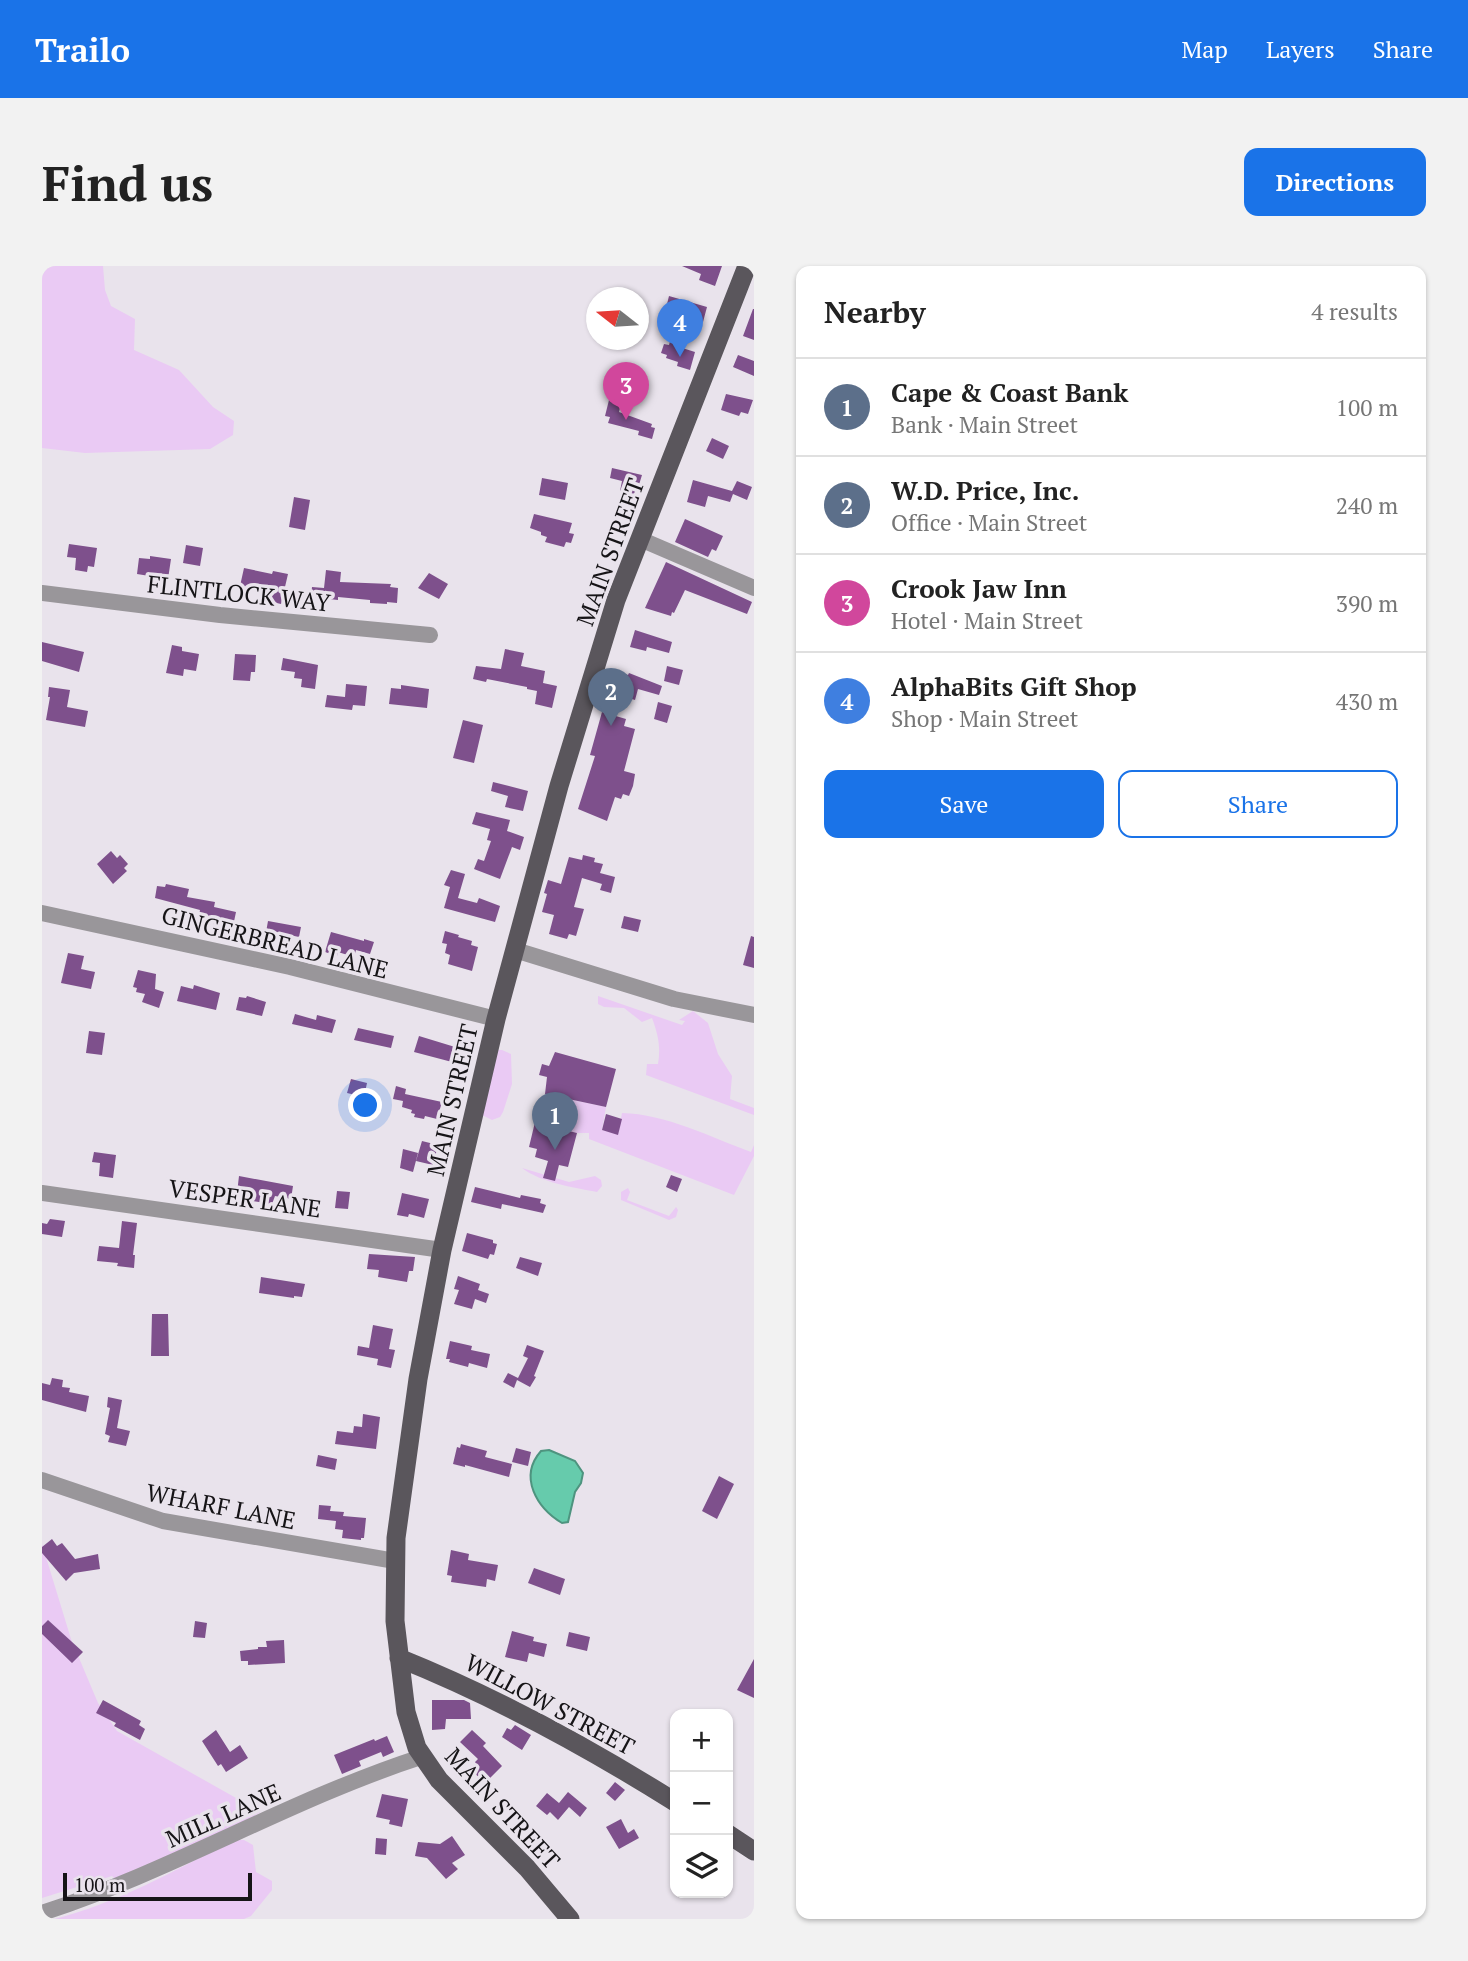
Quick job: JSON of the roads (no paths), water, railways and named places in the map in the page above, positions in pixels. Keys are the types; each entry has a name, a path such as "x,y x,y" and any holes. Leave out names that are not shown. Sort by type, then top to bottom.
{"main road":[{"name":"MAIN STREET","path":"570,1919 527,1868 439,1780 421,1757 410,1728 399,1658 395,1621 395,1561 418,1380 442,1250 496,1019 587,692 611,617 747,266"},
{"name":"WILLOW STREET","path":"399,1658 456,1681 528,1716 670,1798"},
{"path":"730,1835 754,1851"}],"street":[{"path":"640,539 754,588"},
{"name":"FLINTLOCK WAY","path":"42,593 220,615 430,635"},
{"name":"GINGERBREAD LANE","path":"42,913 263,961 496,1019"},
{"path":"515,950 674,999 754,1015"},
{"name":"VESPER LANE","path":"42,1193 442,1250"},
{"name":"WHARF LANE","path":"42,1480 163,1521 395,1561"},
{"name":"MILL LANE","path":"42,1913 122,1885 345,1785 421,1757"}],"place":[{"name":"AlphaBits Gift Shop","path":"680,357"},
{"name":"Crook Jaw Inn","path":"626,420"},
{"name":"W.D. Price, Inc.","path":"611,726"},
{"name":"Cape & Coast Bank","path":"555,1150"}]}
